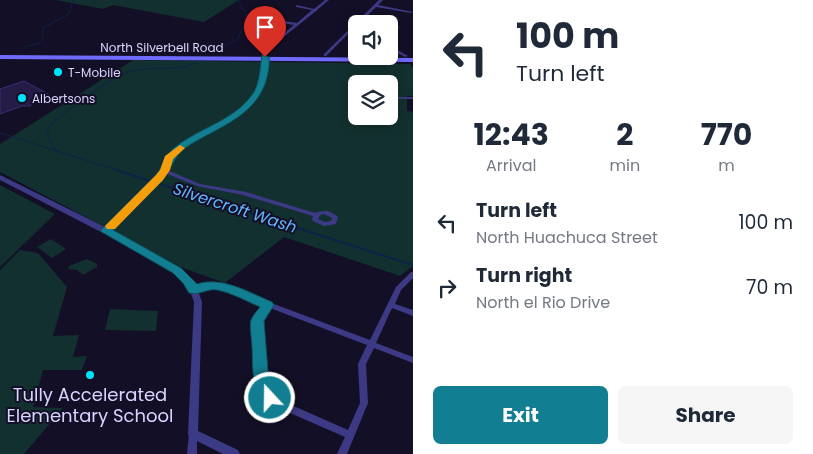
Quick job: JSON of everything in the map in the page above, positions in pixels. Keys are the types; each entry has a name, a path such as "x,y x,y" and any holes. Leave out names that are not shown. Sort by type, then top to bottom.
{"main road":[{"name":"North Silverbell Road","path":"0,52 413,60"},
{"name":"North Silverbell Road","path":"0,57 265,56"},
{"name":"North Silverbell Road","path":"325,57 348,56"},
{"path":"398,56 413,56"}],"street":[{"path":"106,231 159,177 165,170 169,158 181,147 230,119 246,106 258,92 263,78 264,51 327,0"},
{"path":"366,15 381,0"},
{"path":"297,6 316,10"},
{"path":"375,6 411,12"},
{"path":"278,21 297,24"},
{"path":"325,57 348,33"},
{"path":"398,52 406,56"},
{"path":"398,98 413,98"},
{"path":"165,170 199,184 244,193 315,215"},
{"path":"0,176 177,270 194,290 198,302 199,322 192,454"},
{"path":"342,454 364,403 362,364 398,289 413,274"},
{"path":"194,290 208,285 218,285 413,360"},
{"path":"268,305 257,321 262,384 265,393 277,403 350,434"},
{"path":"391,305 413,313"},
{"path":"194,434 234,454"}],"green space":[{"path":"56,0 239,0 204,22 113,5 103,9"},
{"path":"133,60 348,63 348,65 410,64 413,68 413,96 407,96 407,111 413,112 413,266 400,276 284,237 225,283 183,268 0,172 0,144"},
{"path":"0,185 55,214 0,267"},
{"path":"51,239 66,249 52,258 37,247"},
{"path":"20,250 38,253 67,287 53,336 79,335 73,357 87,356 82,370 43,370 33,407 63,408 24,454 0,454 0,270"},
{"path":"87,259 97,264 97,267 83,275 77,270 68,269 69,266"},
{"path":"110,309 158,311 156,331 105,330"}],"building":[{"name":"Albertsons","path":"24,81 50,95 29,106 22,106 0,114 0,89"}],"waterway":[{"path":"24,49 26,46 38,44 43,38 43,28 69,14 73,0"},
{"path":"217,50 237,40 248,17 238,0"},
{"path":"56,151 50,141 47,130 54,121 102,86 133,71 182,67 198,62"},
{"name":"Silvercroft Wash","path":"0,133 56,151"},
{"name":"Silvercroft Wash","path":"56,151 120,171"},
{"name":"Silvercroft Wash","path":"116,170 413,265"}],"slow traffic":[{"path":"111,226 130,208 142,192 159,177 165,170 169,158 180,148"}],"place":[{"name":"T-Mobile","path":"58,72"},
{"name":"Albertsons","path":"22,98"},
{"name":"Tully Accelerated Elementary School","path":"90,375"}],"route":[{"path":"265,57 263,78 258,92 246,106 230,119 181,147 169,158 165,170 159,177 142,192 130,208 106,231 177,270 194,290 208,285 218,285 268,305 257,321 263,390 270,398"}]}
